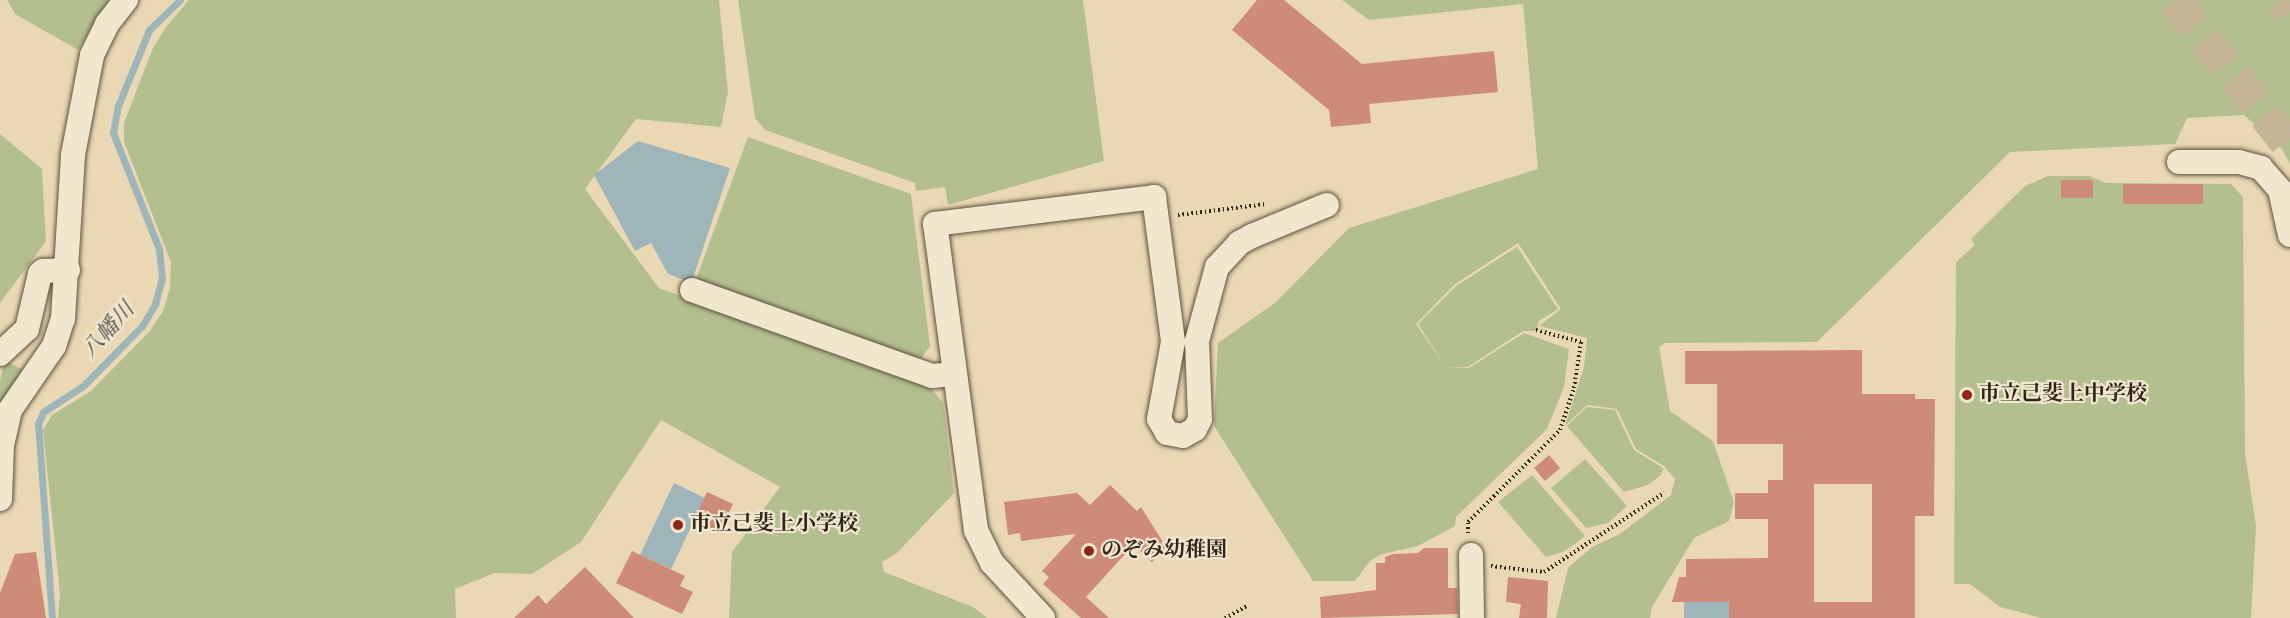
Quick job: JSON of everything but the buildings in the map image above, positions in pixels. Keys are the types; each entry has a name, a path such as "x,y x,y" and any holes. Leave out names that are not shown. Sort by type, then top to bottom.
{"street":[{"path":"0,499 6,422 17,398 54,346 63,319 68,270 73,155 80,102 92,55 107,24 126,0"},
{"path":"2179,162 2239,162 2261,168 2280,190 2290,235"},
{"path":"1043,618 998,570 983,547 968,490 934,224 1154,196 1173,342 1159,418 1167,433 1183,436 1195,429 1200,419 1197,341 1217,267 1239,243 1327,205"},
{"path":"0,354 27,329 40,274 44,270 68,270"},
{"path":"692,290 932,376 953,374"},
{"path":"1471,560 1472,618"}],"path":[{"path":"1185,214 1266,204"},
{"path":"1468,522 1560,430 1574,388 1581,342 1536,330"},
{"path":"1471,560 1544,572 1664,493"},
{"path":"1225,618 1247,606"}],"green space":[{"path":"7,0 109,0 78,50 15,14"},
{"path":"189,0 719,0 728,92 721,127 636,119 585,189 659,288 928,384 943,403 954,493 897,553 882,562 884,572 973,607 987,618 729,618 732,552 780,487 661,420 581,542 532,574 495,573 455,589 456,618 58,618 60,593 43,430 52,415 91,391 150,331 163,311 170,288 171,262 124,142 124,123 153,48 166,27"},
{"path":"738,0 1083,0 1104,161 948,205 945,187 916,191 915,183 765,130 755,118"},
{"path":"1342,0 2290,0 2290,164 2282,149 2244,115 2187,118 2175,144 2010,152 1817,342 1665,343 1659,347 1670,411 1713,441 1734,502 1729,521 1694,538 1652,607 1650,618 1556,618 1568,568 1592,547 1620,534 1671,495 1675,479 1664,466 1636,449 1617,409 1587,405 1565,426 1584,367 1587,338 1539,326 1561,309 1518,243 1455,284 1416,324 1445,366 1418,324 1456,286 1517,247 1558,309 1539,321 1536,331 1523,331 1468,367 1446,368 1469,368 1524,333 1569,349 1564,387 1547,429 1456,517 1455,526 1418,546 1382,554 1370,561 1355,581 1313,581 1214,426 1218,343 1275,303 1349,228 1538,169 1523,4 1369,20"},
{"path":"0,134 42,169 46,241 0,303"},
{"path":"748,137 911,194 930,346 920,360 695,282"},
{"path":"2048,176 2089,176 2106,183 2231,184 2243,197 2245,453 2256,526 2251,618 2041,618 2000,607 1970,584 1954,584 1956,262 1975,245 1971,239 2025,186"},
{"path":"5,361 23,370 0,408 0,380"},
{"path":"1587,407 1615,410 1634,450 1663,468 1661,475 1648,485 1624,492 1567,426"},
{"path":"1585,459 1627,506 1608,523 1586,528 1551,488"},
{"path":"1532,475 1585,536 1565,551 1546,557 1498,502"}],"water":[{"path":"638,141 730,168 693,278 687,281 668,274 651,243 635,251 594,175"},
{"path":"674,483 705,498 671,569 640,555"},
{"path":"1684,602 1729,602 1729,618 1684,618"}],"waterway":[{"name":"八幡川","path":"52,618 38,424 43,412 83,386 142,326 155,304 162,278 159,249 113,133 118,106 149,30 180,0"}],"tunnel":[{"path":"2174,0 2290,147"},
{"path":"2281,0 2290,11"}],"place":[{"name":"市立己斐上中学校","path":"1967,395"},
{"name":"市立己斐上小学校","path":"678,525"},
{"name":"のぞみ幼稚園","path":"1089,551"}]}
